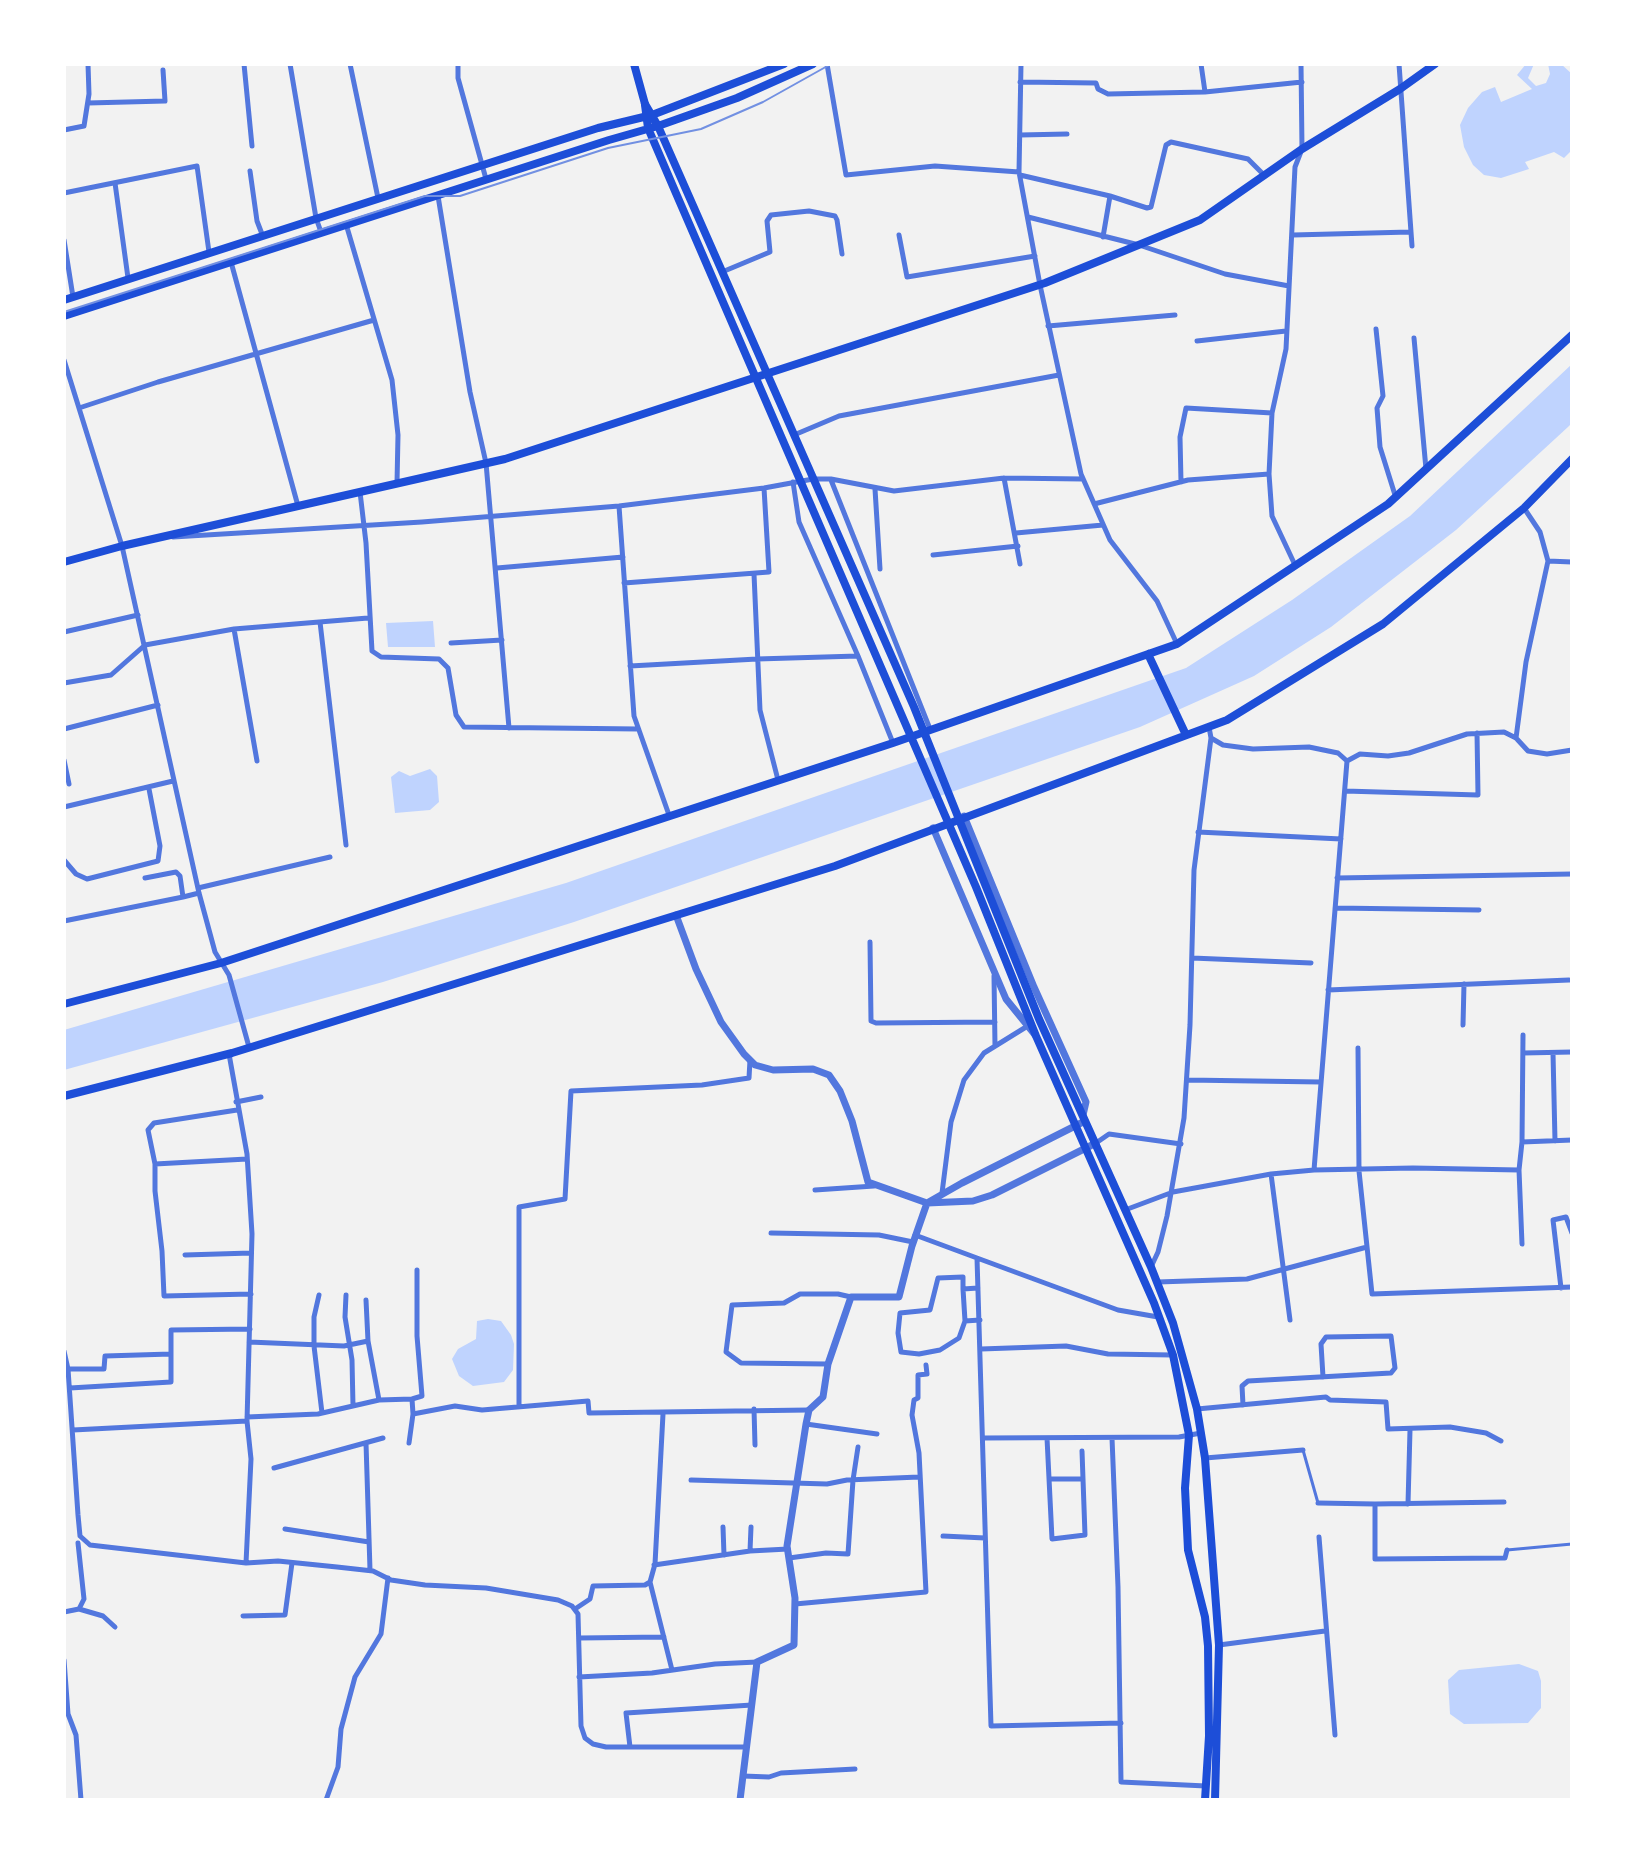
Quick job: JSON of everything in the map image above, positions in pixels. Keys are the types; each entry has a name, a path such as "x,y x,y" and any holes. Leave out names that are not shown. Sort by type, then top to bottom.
{"main road":[{"path":"634,64 653,127 797,482 976,887 1032,1023 1084,1118 1158,1282 1184,1355 1205,1458 1219,1645 1215,1800"},
{"path":"68,298 598,128 649,116 784,64"},
{"path":"64,316 653,127 737,98 813,64"},
{"path":"64,562 486,463 757,379 1040,285 1200,220 1302,149 1435,64"},
{"path":"653,127 722,272 914,707 1036,1036 1173,1355 1189,1435 1185,1526 1205,1617 1208,1646 1205,1800"},
{"path":"64,1004 221,963 1149,657 1177,644 1396,497 1572,335"},
{"path":"64,1096 229,1054 835,866 1184,732 1227,720 1383,624 1524,508 1572,459"},
{"path":"1149,657 1184,732"}],"street":[{"path":"64,130 84,126 88,103 88,64"},
{"path":"244,64 252,146"},
{"path":"290,64 321,232"},
{"path":"350,64 378,198"},
{"path":"458,64 458,78 486,179"},
{"path":"827,64 846,175 935,166 1020,173 1147,208 1151,207 1166,145 1171,142 1248,159 1266,176"},
{"path":"1021,64 1020,173 1048,326 1083,479 1110,540 1157,601 1177,644"},
{"path":"1201,64 1205,92"},
{"path":"1295,566 1272,516 1269,474 1272,413 1286,349 1295,167 1302,149 1301,64"},
{"path":"1399,64 1412,246"},
{"path":"88,103 165,101 163,70"},
{"path":"1020,82 1096,83 1098,89 1108,94 1205,92 1302,82"},
{"path":"1020,135 1067,134"},
{"path":"64,193 197,166 209,252"},
{"path":"250,171 257,221 262,234"},
{"path":"115,183 128,278"},
{"path":"438,196 470,392 486,463 509,728"},
{"path":"1103,237 1110,196"},
{"path":"722,272 770,252 767,221 771,215 809,211 835,216 842,254"},
{"path":"1027,217 1139,245 1225,274 1289,286"},
{"path":"346,224 392,380 398,435 397,484"},
{"path":"1293,235 1410,232"},
{"path":"899,235 907,277 1035,256"},
{"path":"64,240 68,298"},
{"path":"231,261 298,506"},
{"path":"1048,326 1175,315"},
{"path":"79,408 374,320"},
{"path":"1376,329 1383,396 1377,408 1380,447 1396,497"},
{"path":"1197,341 1286,331"},
{"path":"1414,338 1426,469"},
{"path":"64,360 122,546 198,891 221,963 229,975 249,1047"},
{"path":"794,435 839,416 1059,375"},
{"path":"1181,482 1180,437 1186,408 1272,413"},
{"path":"1094,504 1181,482 1269,474"},
{"path":"156,538 619,506 813,479 831,479 894,491 1004,478 1083,479"},
{"path":"1004,478 1020,564"},
{"path":"831,479 930,729"},
{"path":"797,482 799,522 893,743"},
{"path":"624,583 764,574 770,568 764,488"},
{"path":"875,489 880,569"},
{"path":"360,492 372,651 381,657 439,659 448,668 456,715 464,727 638,729"},
{"path":"619,506 634,716 669,815"},
{"path":"1516,738 1526,662 1548,561 1540,532 1524,508"},
{"path":"1016,533 1103,525"},
{"path":"933,555 1018,546"},
{"path":"497,568 623,557"},
{"path":"1548,561 1572,562"},
{"path":"754,574 760,710 778,780"},
{"path":"64,632 138,615"},
{"path":"64,683 111,675 145,645 234,629 368,618"},
{"path":"320,622 346,845"},
{"path":"234,629 257,761"},
{"path":"451,643 502,640"},
{"path":"630,666 858,656"},
{"path":"64,729 158,705"},
{"path":"1151,1267 1158,1252 1173,1192 1181,1144 1187,1080 1194,870 1211,738 1209,726"},
{"path":"1347,761 1360,754 1388,756 1409,753 1440,741 1477,733 1504,732 1516,738 1528,751 1547,754 1572,750"},
{"path":"1345,791 1478,795 1477,733"},
{"path":"1211,738 1223,745 1253,749 1309,747 1338,753 1347,761"},
{"path":"64,760 69,784"},
{"path":"1314,1170 1347,761"},
{"path":"64,807 174,784"},
{"path":"64,860 76,874 87,879 158,861 160,846 149,789"},
{"path":"828,1364 805,1366 737,1361 726,1352 732,1305 784,1303 800,1294 899,1297 927,1203 1075,1126 1084,1118 1086,1102 1034,987 964,816"},
{"path":"933,828 1006,999 1032,1023 984,1053 964,1080 951,1122 942,1194"},
{"path":"1198,832 1341,839"},
{"path":"64,921 183,897 330,857"},
{"path":"145,878 176,872 180,876 183,897"},
{"path":"180,876 194,873"},
{"path":"1337,878 1572,874"},
{"path":"1335,908 1479,910"},
{"path":"676,915 696,969 721,1022 750,1060 755,1065 773,1070 813,1069 829,1075 840,1091 852,1121 868,1182 927,1203 951,1204 992,1195 1086,1149 1109,1134 1181,1144"},
{"path":"870,942 871,1021 995,1022"},
{"path":"1192,958 1311,963"},
{"path":"994,971 995,1046"},
{"path":"1328,990 1569,980"},
{"path":"1463,1025 1464,984"},
{"path":"1522,1244 1519,1170 1523,1035"},
{"path":"1358,1048 1359,1171 1371,1290 1375,1295 1572,1287"},
{"path":"1523,1053 1572,1052"},
{"path":"1553,1053 1555,1141"},
{"path":"229,1054 247,1159 251,1253 247,1419 251,1459 246,1563"},
{"path":"519,1405 519,1207 565,1199 571,1091 702,1085 749,1078 750,1060"},
{"path":"1187,1080 1321,1082"},
{"path":"236,1102 261,1097"},
{"path":"237,1110 154,1123 148,1130 155,1164 164,1296 251,1294"},
{"path":"1522,1142 1572,1140"},
{"path":"155,1164 247,1159"},
{"path":"1124,1210 1173,1192 1271,1174 1413,1168 1519,1170"},
{"path":"1271,1174 1290,1320"},
{"path":"815,1190 878,1185"},
{"path":"1561,1288 1553,1220 1568,1218 1572,1233"},
{"path":"771,1233 879,1235 914,1239 977,1258 1118,1310 1159,1317"},
{"path":"1158,1282 1247,1279 1367,1247"},
{"path":"185,1255 251,1253"},
{"path":"977,1258 991,1726 1121,1723"},
{"path":"73,1430 322,1413 379,1400 422,1396 417,1336 417,1270"},
{"path":"963,1277 965,1321 959,1338 940,1350 919,1354 901,1352 898,1333 900,1313 930,1310 938,1278 963,1277"},
{"path":"963,1289 979,1288"},
{"path":"319,1295 314,1317 314,1346 322,1413"},
{"path":"346,1295 353,1406"},
{"path":"579,1677 757,1662 794,1645 795,1604 789,1554 806,1424 809,1410 823,1397 828,1364 851,1297"},
{"path":"366,1300 368,1341 379,1400"},
{"path":"965,1321 980,1320"},
{"path":"70,1388 171,1382 171,1330 250,1329"},
{"path":"1243,1405 1242,1386 1248,1381 1323,1377 1391,1373 1395,1368 1391,1336 1326,1337 1321,1344 1323,1377"},
{"path":"249,1342 344,1346 368,1341"},
{"path":"981,1349 1066,1346 1108,1354 1173,1355"},
{"path":"64,1351 70,1388 80,1536 90,1545 246,1563 278,1561 370,1571 425,1585 486,1588 558,1600 578,1614 581,1726 585,1738 606,1747 747,1747"},
{"path":"68,1369 104,1369 105,1356 171,1354"},
{"path":"795,1604 926,1592 917,1434 912,1415 914,1400 918,1398 918,1375 927,1374 926,1365"},
{"path":"1197,1409 1326,1397 1330,1400 1386,1402 1388,1429 1450,1427 1486,1433 1501,1441"},
{"path":"409,1443 412,1399"},
{"path":"413,1414 455,1406 482,1410 588,1401 589,1413 809,1410"},
{"path":"754,1409 755,1445"},
{"path":"663,1414 654,1565 650,1582 672,1670"},
{"path":"806,1424 877,1434"},
{"path":"1408,1504 1410,1430"},
{"path":"983,1438 1112,1438 1201,1433"},
{"path":"274,1468 383,1438"},
{"path":"1047,1438 1052,1539 1085,1535 1082,1451"},
{"path":"1112,1438 1121,1782 1206,1786"},
{"path":"366,1443 370,1571"},
{"path":"654,1565 750,1551 848,1554 858,1447"},
{"path":"1205,1458 1303,1450"},
{"path":"691,1480 827,1484 919,1477"},
{"path":"1049,1479 1083,1479"},
{"path":"1318,1503 1504,1502"},
{"path":"1375,1504 1375,1559 1505,1558 1507,1550"},
{"path":"723,1527 724,1555"},
{"path":"750,1551 751,1527"},
{"path":"285,1529 369,1542"},
{"path":"943,1536 985,1538"},
{"path":"1319,1537 1335,1735"},
{"path":"78,1543 84,1599 79,1609"},
{"path":"243,1616 285,1615 292,1563"},
{"path":"326,1800 338,1767 341,1729 355,1677 381,1634 388,1578"},
{"path":"575,1609 590,1599 593,1586 645,1585 650,1582"},
{"path":"64,1612 79,1609 103,1616 115,1627"},
{"path":"1219,1645 1326,1631"},
{"path":"579,1638 664,1637"},
{"path":"64,1660 68,1714 76,1735 81,1800"},
{"path":"740,1800 757,1662"},
{"path":"630,1747 626,1713 752,1705"},
{"path":"743,1776 769,1777 781,1773 855,1769"}],"lane":[{"path":"1303,1450 1318,1503"},
{"path":"1507,1550 1572,1544"}],"water":[{"path":"1526,64 1534,64 1528,78 1536,86 1546,83 1550,74 1548,64 1561,64 1572,74 1572,150 1564,158 1554,152 1525,162 1529,169 1501,178 1484,175 1473,165 1464,147 1460,125 1468,108 1482,92 1495,87 1501,102 1532,89 1517,75"},
{"path":"1572,364 1572,423 1568,427 1456,530 1331,627 1254,676 1140,727 574,922 383,982 64,1070 64,1030 566,883 1186,668 1292,600 1410,516"},
{"path":"433,621 435,647 388,647 386,623"},
{"path":"430,769 437,776 439,802 430,810 395,813 391,777 399,771 410,776"},
{"path":"477,1321 501,1321 511,1335 514,1344 513,1370 504,1382 473,1386 459,1376 452,1359 458,1349 476,1339"},
{"path":"1519,1664 1538,1671 1541,1681 1541,1708 1528,1723 1464,1724 1450,1714 1448,1680 1459,1670"}],"tram line":[{"path":"64,312 425,196 460,196 608,148 701,129 763,102 831,64"}]}
